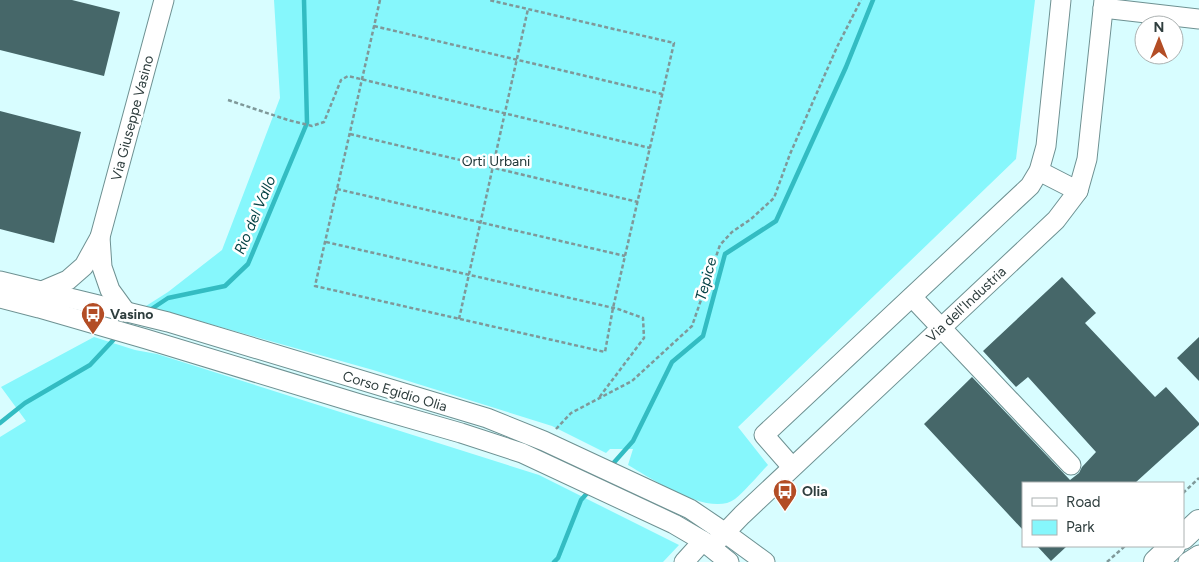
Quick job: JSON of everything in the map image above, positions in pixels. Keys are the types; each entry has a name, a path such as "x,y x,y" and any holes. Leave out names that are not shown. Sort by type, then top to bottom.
{"main road":[{"path":"1184,536 1199,522"}],"street":[{"name":"Via Giuseppe Vasino","path":"42,291 68,280 84,266 100,237 164,0"},
{"path":"792,467 764,435 1030,186 1039,171 1046,146 1061,0"},
{"path":"1104,4 1199,19"},
{"name":"Via dell'Industria","path":"684,562 724,532 1056,220 1078,191 1087,159 1104,4"},
{"path":"1039,171 1078,191"},
{"name":"Via Giuseppe Vasino","path":"100,237 102,267 110,290 126,312"},
{"name":"Corso Egidio Olia","path":"0,281 168,322 487,418 595,464 690,510 765,562"},
{"path":"912,297 1071,465"},
{"name":"Corso Egidio Olia","path":"0,298 106,327 522,453 674,524 707,544 730,562"},
{"path":"1188,562 1199,555"}],"path":[{"path":"380,0 315,286 605,352 613,308 674,43 489,0"},
{"path":"544,441 572,413 632,381 692,326 720,245 732,232 774,198 790,154 836,47 861,0"},
{"path":"459,318 528,9"},
{"path":"374,26 662,94"},
{"path":"228,100 312,126 324,122 341,80 348,76 650,148"},
{"path":"350,134 638,202"},
{"path":"337,189 626,256"},
{"path":"326,241 613,308 643,318 644,338 597,400"},
{"path":"1184,492 1199,478"},
{"path":"1107,562 1124,547"}],"green space":[{"name":"Orti Urbani","path":"274,0 1035,0 1016,159 738,427 768,465 735,499 724,504 711,504 696,500 666,487 628,465 633,449 610,449 606,453 552,426 373,370 146,306 168,292 222,250 280,98"},
{"path":"94,337 135,350 157,354 539,475 679,545 663,562 0,562 0,437 26,421 1,387"}],"building":[{"path":"0,0 72,0 120,12 104,76 0,50"},
{"path":"0,111 81,132 54,243 0,229"},
{"path":"1062,277 1096,313 1085,323 1155,397 1166,387 1199,425 1136,482 1022,482 1022,529 924,424 972,377 1070,480 1079,473 1096,452 1028,377 1016,387 983,351"},
{"path":"1199,337 1199,381 1177,358"},
{"path":"1038,547 1066,547 1051,561"}],"waterway":[{"name":"Rio del Vallo","path":"147,312 168,298 225,286 248,264 307,123 304,0"},
{"name":"Tepice","path":"610,467 633,441 672,362 703,336 725,254 776,221 846,67 873,0"},
{"name":"Rio del Vallo","path":"0,423 25,403 90,365 118,335"},
{"name":"Tepice","path":"554,562 558,558 581,500 590,490"}],"place":[{"name":"Vasino","path":"93,335"},
{"name":"Olia","path":"785,512"}]}
